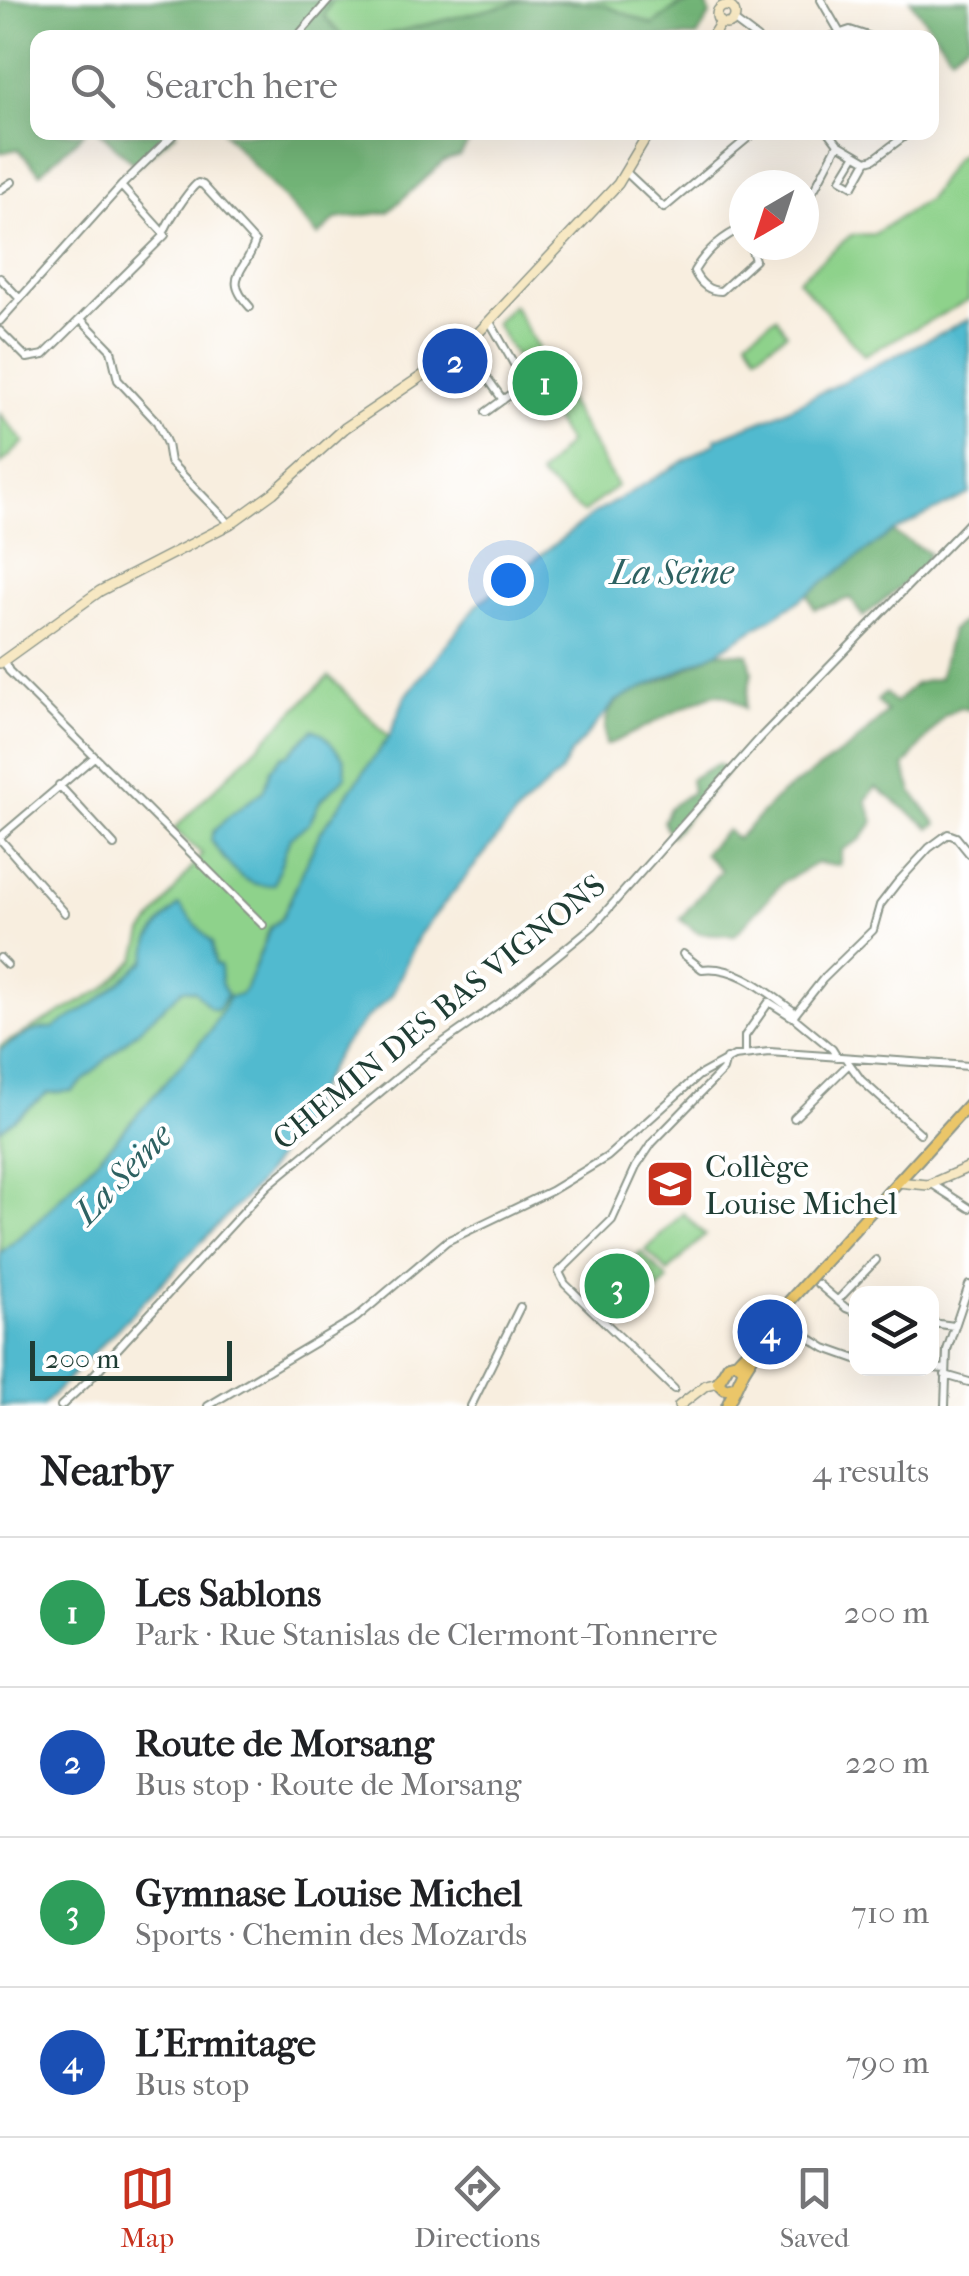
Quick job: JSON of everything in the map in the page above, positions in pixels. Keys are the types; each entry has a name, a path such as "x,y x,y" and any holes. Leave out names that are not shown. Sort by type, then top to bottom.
{"main road":[{"path":"724,1406 740,1366 777,1316 969,1104"},
{"path":"732,1388 721,1388 718,1382 729,1364 740,1366"}],"street":[{"path":"303,30 329,0"},
{"path":"821,0 838,30"},
{"path":"716,30 721,22 719,10 733,4 733,20"},
{"path":"721,22 733,20 746,30"},
{"path":"0,321 120,186 168,140"},
{"path":"2,662 100,590 230,524 273,493 345,428 465,347 626,172 644,140"},
{"path":"626,172 664,208 747,140"},
{"path":"835,140 854,156 867,160 899,140"},
{"path":"819,180 838,144"},
{"path":"854,156 841,179 853,186 867,160"},
{"path":"0,190 12,182"},
{"path":"0,332 32,360 44,355 165,236 165,226 183,206 189,189 198,183 253,237 254,246 235,281 237,293 250,306"},
{"path":"120,186 165,232"},
{"path":"729,236 698,264 694,271 698,280 721,292 755,260"},
{"path":"0,278 20,300"},
{"path":"81,319 111,350 118,380 156,422 167,444 170,462 230,524"},
{"path":"486,412 519,388 522,376 490,322"},
{"path":"465,347 503,400"},
{"name":"CHEMIN DES BAS VIGNONS","path":"61,1406 90,1380 267,1186 425,1055 498,1004 593,926 761,737 969,523"},
{"path":"0,648 2,662 9,671 263,925"},
{"path":"66,914 0,838 93,758"},
{"path":"58,785 114,845"},
{"path":"792,1016 873,930 880,905 930,848 948,834 956,837 969,853"},
{"path":"683,954 702,969 716,967 754,982 792,1010 792,1016"},
{"path":"0,958 7,966"},
{"path":"744,1053 745,1036 769,1002 832,1049 920,1133"},
{"path":"208,1406 356,1318 447,1242 560,1186 608,1157 698,1076 726,1059 744,1053 969,1066"},
{"path":"674,1389 562,1282 559,1272 612,1220 636,1167 652,1143 722,1070 726,1059"},
{"path":"794,1118 843,1059"},
{"path":"897,1182 913,1186 932,1184 969,1168"},
{"path":"932,1184 969,1208"},
{"path":"837,1301 876,1260"},
{"path":"818,1284 849,1308"},
{"path":"945,1406 947,1350 969,1285"},
{"path":"471,1406 520,1307"},
{"path":"789,1324 825,1348 849,1357"},
{"path":"939,1324 954,1326"},
{"path":"939,1370 969,1382"},
{"path":"678,1406 706,1385 718,1382"}],"green space":[{"path":"0,0 332,0 324,16 337,30 30,30 30,140 76,140 40,173 18,149 0,153"},
{"path":"332,0 526,0 405,30 336,30 323,16"},
{"path":"526,0 604,5 653,25 691,3 706,2 710,15 701,30 405,30"},
{"path":"532,0 692,0 683,1 653,25 604,5"},
{"path":"910,0 969,0 969,41 951,55 939,39 939,30 932,30"},
{"path":"108,140 168,140 136,166"},
{"path":"230,140 468,140 460,156 444,161 388,212 336,219 318,236"},
{"path":"969,149 969,300 864,355 798,280 851,235 874,234 928,199 954,159"},
{"path":"513,305 617,486 583,513 539,476 568,443 495,323"},
{"path":"776,317 787,333 757,354 747,338"},
{"path":"0,414 24,442 0,465"},
{"path":"892,532 929,553 922,569 863,617 851,598 814,609 808,594"},
{"path":"969,617 969,710 960,707 944,716 904,767 912,792 937,824 930,828 876,787 866,800 874,821 861,839 842,850 839,866 817,863 783,882 735,935 698,933 680,919 721,870 704,853 727,830 737,839 780,795 853,745 887,712 877,701 885,693 895,703 915,684 940,678 951,630"},
{"path":"717,652 748,654 752,672 745,708 725,695 709,696 606,745 605,728 614,705"},
{"path":"329,676 389,737 320,833 282,918 270,927 246,988 229,997 211,1030 117,1138 35,1224 0,1253 0,1046 104,989 136,959 143,933 202,854 174,829"},
{"path":"718,764 728,771 671,836 663,822 669,808 692,792 690,779"},
{"path":"683,1213 705,1235 668,1272 646,1250"},
{"path":"641,1252 668,1280 656,1292 628,1265"}],"water":[{"name":"La Seine","path":"969,319 969,494 892,532 797,602 717,652 616,701 570,755 560,773 519,811 419,935 392,995 340,1049 288,1142 258,1184 42,1406 0,1406 0,1253 35,1224 117,1138 211,1030 229,997 246,988 271,927 282,918 320,833 389,737 405,697 478,604 592,515 716,442 715,439 773,416"},
{"path":"313,729 323,734 344,759 346,776 320,801 309,824 290,837 274,884 254,884 223,857 211,840 213,832 263,791 271,769"},
{"path":"179,905 212,943 215,964 220,965 221,983 227,995 217,1010 210,1008 195,991 183,989 72,1091 48,1093 0,1130 0,1050 32,1032 53,1028 98,1001 146,960 150,940"}],"place":[{"name":"Route de Morsang","path":"455,361"},
{"name":"Les Sablons","path":"545,383"},
{"name":"Collège Louise Michel","path":"670,1184"},
{"name":"Gymnase Louise Michel","path":"617,1286"},
{"name":"L'Ermitage","path":"770,1332"}]}
